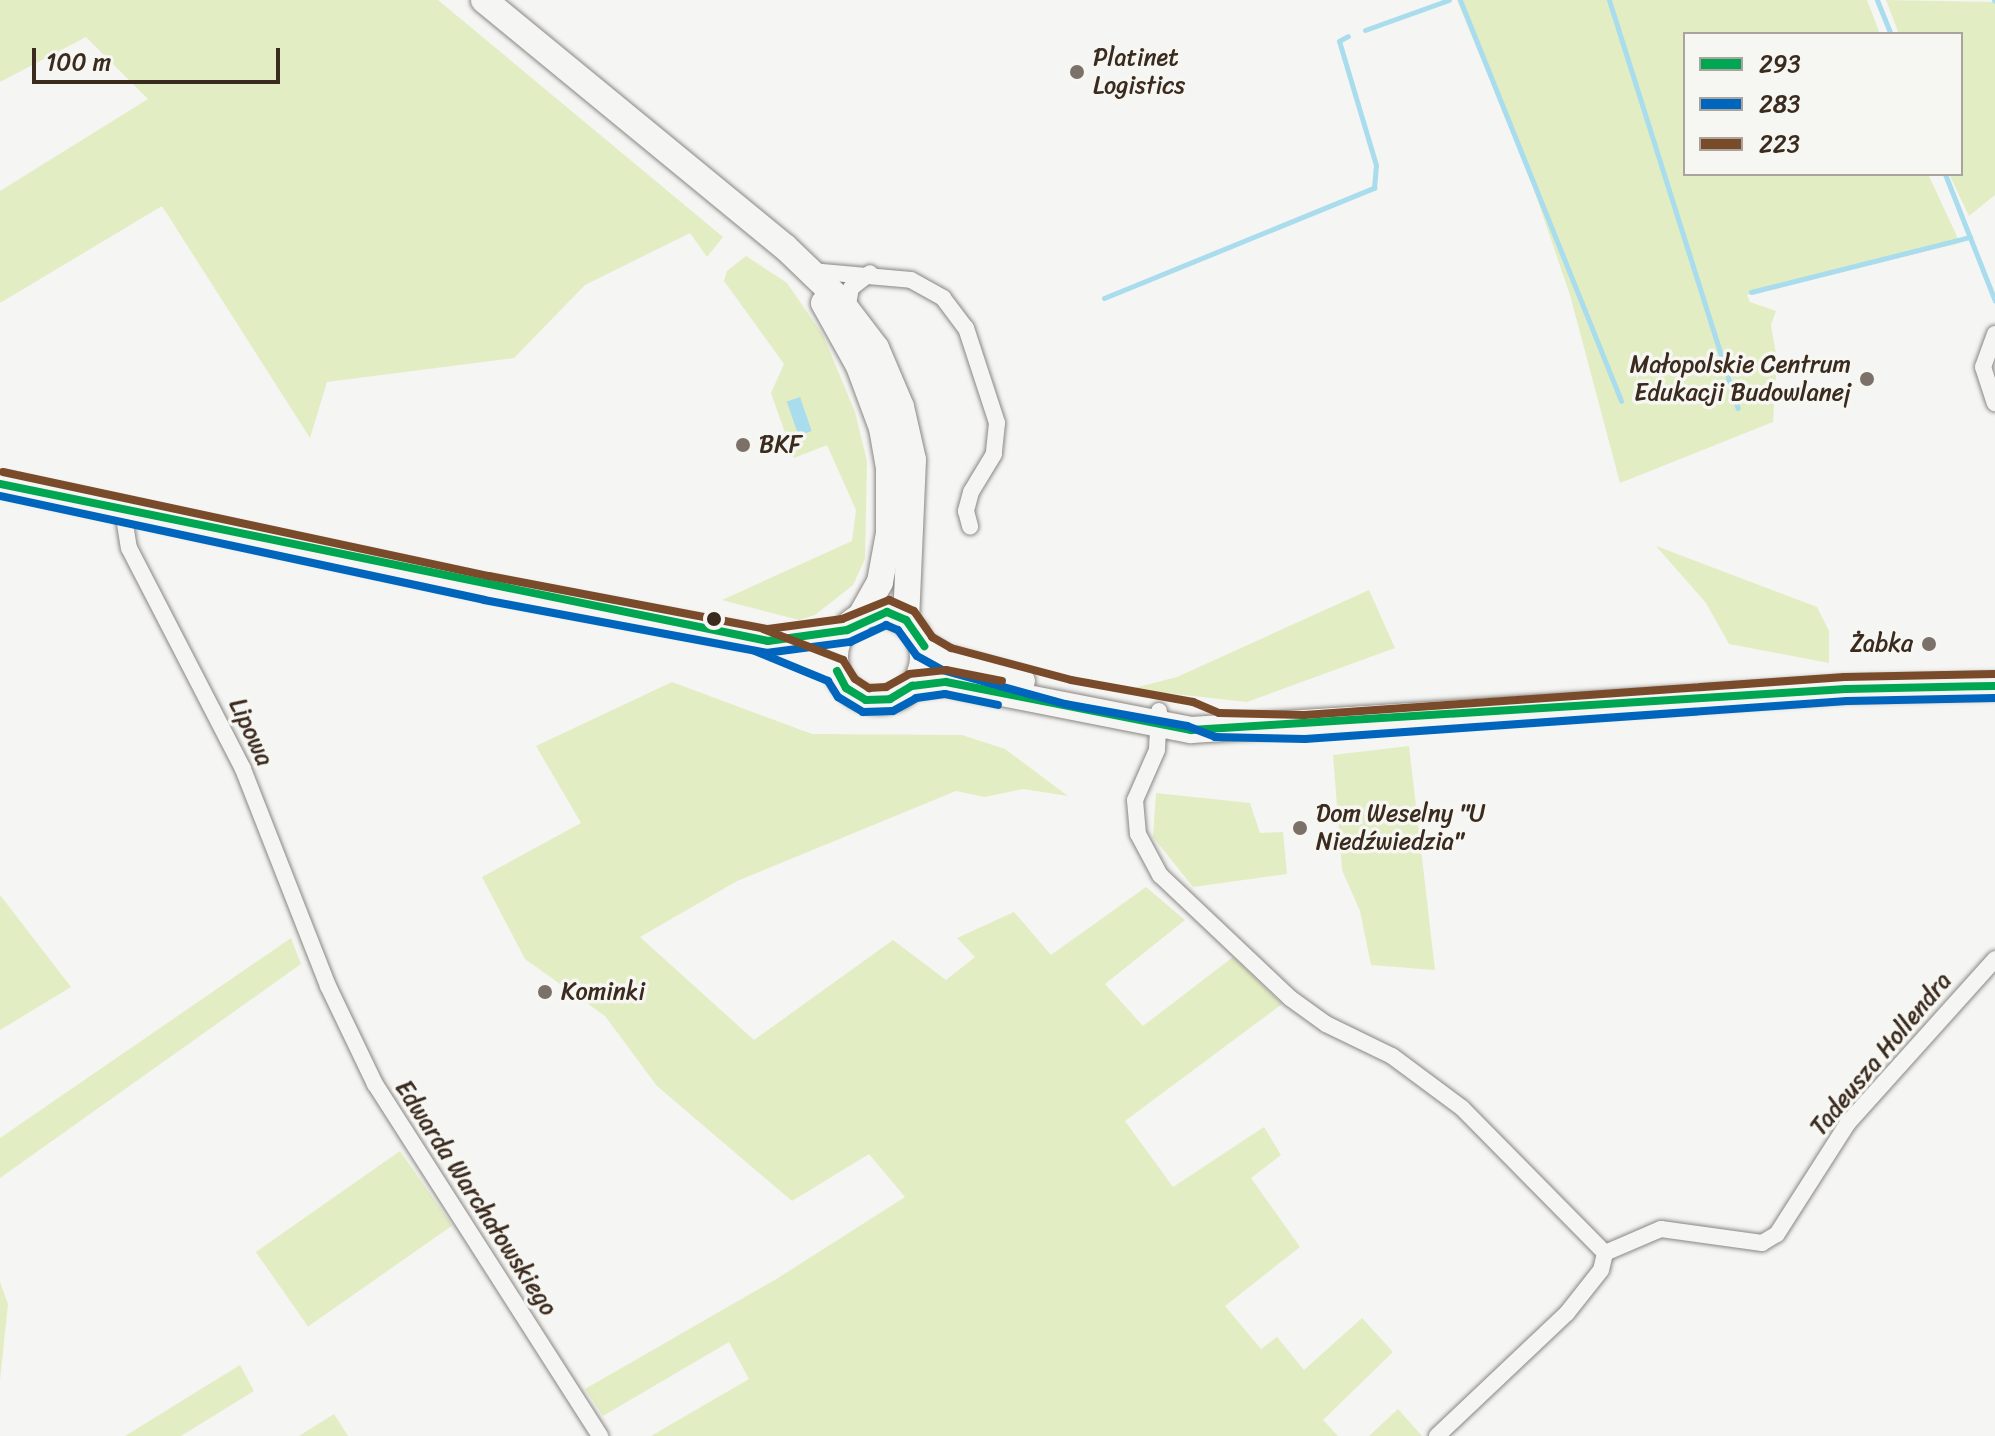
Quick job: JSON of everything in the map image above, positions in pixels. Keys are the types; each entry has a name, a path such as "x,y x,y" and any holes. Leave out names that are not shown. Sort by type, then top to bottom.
{"main road":[{"path":"484,0 752,218 847,310 880,355 906,424 914,492 906,620"},
{"path":"803,267 859,366 882,428 889,468 889,533 880,582 836,650 837,671 846,688 866,700 890,699 912,686 946,682 1043,702 1159,719 1216,725 1304,727 1846,689 1995,686"},
{"path":"0,484 768,641 837,671"},
{"path":"768,641 852,626 887,612 906,620 924,646 946,659 1159,719"},
{"path":"912,686 924,646"}],"street":[{"path":"803,267 870,273 928,288 966,328 997,423 994,454 971,492 966,511 970,526"},
{"path":"847,310 851,288 870,273"},
{"path":"1995,334 1983,367 1995,403"},
{"name":"Lipowa","path":"123,511 129,548 243,769 326,979"},
{"path":"1159,719 1157,750 1135,800 1138,834 1160,875 1290,998 1326,1024 1392,1056 1462,1108 1605,1253 1601,1270 1567,1313 1437,1436"},
{"name":"Tadeusza Hollendra","path":"1605,1253 1661,1229 1762,1243 1777,1234 1848,1123 1995,959"},
{"name":"Edwarda Warchałowskiego","path":"326,979 392,1113 600,1436"}],"green space":[{"path":"0,0 438,0 723,237 707,257 690,233 585,285 514,358 327,382 310,438 162,206 0,303 0,191 148,99 86,37 0,82"},
{"path":"1457,0 1867,0 1879,32 1683,32 1683,176 1929,176 1960,243 1747,295 1750,302 1776,311 1771,325 1777,360 1773,422 1620,483 1570,295 1529,175"},
{"path":"1886,0 1995,2 1995,195 1969,216 1950,176 1963,176 1963,32 1898,32"},
{"path":"746,256 787,283 823,335 855,412 867,461 865,559 853,585 815,615 799,620 722,600 852,541 856,510 827,445 794,458 771,393 784,364 724,281 727,271"},
{"path":"1656,546 1817,607 1829,631 1829,663 1729,644 1706,603"},
{"path":"1369,590 1395,648 1247,702 1130,689 1177,677"},
{"path":"672,682 812,734 962,735 1005,749 1068,796 1023,789 985,797 956,791 737,881 640,937 754,1040 893,940 946,980 975,957 957,938 1014,912 1051,955 1146,887 1185,920 1105,984 1143,1026 1233,957 1282,1004 1125,1121 1173,1187 1264,1127 1281,1155 1251,1178 1300,1247 1225,1306 1261,1349 1277,1337 1304,1370 1362,1318 1393,1352 1323,1420 1338,1436 651,1436 749,1379 729,1342 603,1416 585,1389 778,1278 905,1197 869,1154 792,1201 657,1086 605,1016 525,959 482,877 581,823 536,746"},
{"path":"1409,746 1435,970 1371,965 1360,911 1342,870 1333,755"},
{"path":"1156,793 1250,803 1260,833 1283,832 1287,874 1193,887 1153,837"},
{"path":"0,895 71,987 0,1030"},
{"path":"291,938 301,964 0,1178 0,1138"},
{"path":"400,1151 452,1226 308,1326 256,1252"},
{"path":"0,1282 8,1304 0,1380"},
{"path":"240,1365 254,1391 181,1436 125,1436"},
{"path":"1398,1409 1422,1436 1369,1436"},
{"path":"334,1414 348,1436 299,1436"}],"water":[{"path":"800,397 812,431 798,436 787,402"}],"waterway":[{"path":"1365,30 1449,0"},
{"path":"1460,0 1621,401"},
{"path":"1609,0 1738,408"},
{"path":"1877,0 1890,32"},
{"path":"1104,298 1374,188 1376,165 1339,41 1348,36"},
{"path":"1946,176 1995,301"},
{"path":"1751,292 1970,237"}],"transit line":[{"name":"223","path":"3,472 489,576 768,629 842,619 889,600 914,611 932,637 951,648 1071,680 1193,702 1219,713 1304,715 1845,677 1995,674"},
{"name":"293","path":"0,484 768,641 847,630"},
{"name":"283","path":"0,496 484,600 766,653 850,642 886,625 898,630 917,656 942,670 1065,704 1187,726 1215,737 1305,739 1847,701 1995,698"},
{"name":"293","path":"847,630 887,612 906,620 924,646"},
{"name":"223","path":"763,629 843,660 855,679 869,688 886,687 909,674 946,670 1002,681"},
{"name":"283","path":"755,651 828,681 838,697 863,712 893,711 916,698 945,694 998,705"},
{"name":"293","path":"837,671 846,688 866,700 890,699 912,686"},
{"name":"293","path":"912,686 946,682 1191,730 1846,689 1995,686"}],"place":[{"name":"Platinet Logistics","path":"1077,72"},
{"name":"Małopolskie Centrum Edukacji Budowlanej","path":"1867,379"},
{"name":"BKF","path":"743,445"},
{"name":"Żabka","path":"1929,644"},
{"name":"Dom Weselny \"U Niedźwiedzia\"","path":"1300,828"},
{"name":"Kominki","path":"545,992"}]}
